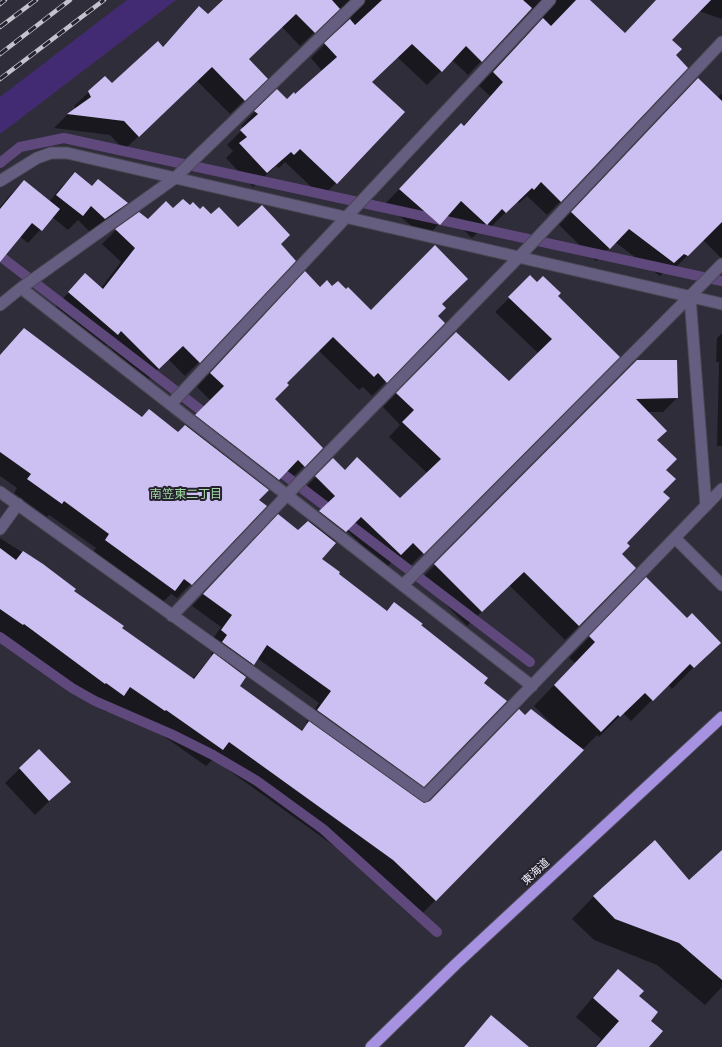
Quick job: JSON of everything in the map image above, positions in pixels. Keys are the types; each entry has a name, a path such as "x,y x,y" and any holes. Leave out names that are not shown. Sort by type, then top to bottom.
{"highway":[{"name":"東海道","path":"371,1047 456,964 722,718"}],"street":[{"path":"0,305 21,288 175,178 359,0"},
{"path":"171,404 550,0"},
{"path":"172,616 287,495 518,258 722,42"},
{"path":"0,181 37,158 51,153 67,153 722,304"},
{"path":"403,585 722,264"},
{"path":"21,288 532,686"},
{"path":"690,297 706,506"},
{"path":"0,492 425,796 722,490"},
{"path":"0,528 18,504"},
{"path":"675,538 722,585"}],"shaded area":[{"path":"127,0 176,0 0,134 0,97"}],"building":[{"path":"223,0 332,0 340,9 315,33 296,14 249,59 268,79 245,101 212,67 139,137 124,121 67,114 91,97 88,91 105,76 112,83 158,41 163,47 199,6 208,14"},
{"path":"382,0 523,0 532,8 482,62 466,46 442,72 412,44 372,82 405,112 337,184 300,149 294,155 291,152 267,173 239,143 247,137 240,130 258,114 254,111 277,89 287,99 294,92 295,94 337,57 324,43 350,19 355,25"},
{"path":"576,0 590,0 625,33 656,0 711,0 672,40 682,49 676,55 688,68 561,202 541,182 534,190 532,188 506,213 502,209 487,225 461,201 440,225 399,189 461,123 464,126 503,82 493,72 543,18 551,26"},
{"path":"698,78 722,101 722,222 688,256 684,254 674,263 629,229 610,249 571,212"},
{"path":"75,172 92,186 98,179 128,203 105,219 91,206 83,216 56,195"},
{"path":"24,180 60,209 42,231 32,223 0,262 0,209"},
{"path":"183,199 190,205 193,202 200,209 203,206 211,214 219,207 238,227 262,205 290,235 281,244 296,261 200,363 183,346 159,369 121,331 118,335 68,292 85,273 103,289 135,248 115,229 139,212 148,219 166,201 173,208"},
{"path":"435,245 468,279 442,304 446,308 438,316 445,323 387,383 378,373 374,377 333,337 287,383 289,385 275,399 323,448 305,467 298,460 279,480 195,415 224,386 210,373 305,271 320,287 327,280 332,286 338,281 346,289 348,287 371,310"},
{"path":"530,275 537,282 543,276 561,293 558,296 620,357 424,554 413,543 401,555 361,517 346,532 319,511 335,496 315,476 333,458 345,470 357,457 400,498 441,459 402,422 414,410 396,393 456,332 509,381 552,339 508,297"},
{"path":"24,328 142,417 149,409 178,432 185,425 269,490 259,500 267,506 192,585 184,579 175,591 105,540 109,534 64,501 62,504 27,479 31,474 0,452 0,355"},
{"path":"637,360 677,360 678,398 636,399 667,431 657,440 677,459 666,470 676,479 663,492 670,498 627,543 630,546 622,554 636,568 579,626 524,572 482,612 434,564"},
{"path":"278,514 298,530 308,521 336,543 322,559 387,611 394,602 423,624 421,625 488,678 484,683 507,701 424,787 317,710 331,691 267,645 254,665 222,642 227,635 221,630 232,615 203,594"},
{"path":"0,548 16,560 23,551 43,564 76,589 74,591 124,626 122,628 194,679 214,653 246,677 240,686 302,731 309,721 424,803 430,801 519,709 525,715 531,709 584,750 436,901 393,860 229,742 223,750 130,687 124,696 106,683 105,684 24,624 23,625 0,609"},
{"path":"646,577 687,618 692,613 721,643 694,668 690,664 653,701 645,693 620,717 618,715 601,732 554,685 595,642 589,636"},
{"path":"39,749 71,782 49,801 19,768"},
{"path":"655,840 689,880 722,850 722,980 679,943 615,919 593,896"},
{"path":"618,969 644,991 639,996 658,1012 651,1021 663,1031 649,1047 596,1047 619,1021 593,998"},
{"path":"491,1015 529,1047 464,1047"}],"waterway":[{"path":"0,163 20,147 64,138 722,281"},
{"path":"0,256 211,418"},
{"path":"274,467 530,662"},
{"path":"0,637 72,688 95,701 171,734 213,755 257,781 323,829 437,932"}],"railway":[{"path":"0,4 5,0"},
{"path":"0,27 36,0"},
{"path":"0,54 70,0"},
{"path":"0,79 104,0"}],"district":[{"name":"南笠東二丁目","path":"186,495"}]}
